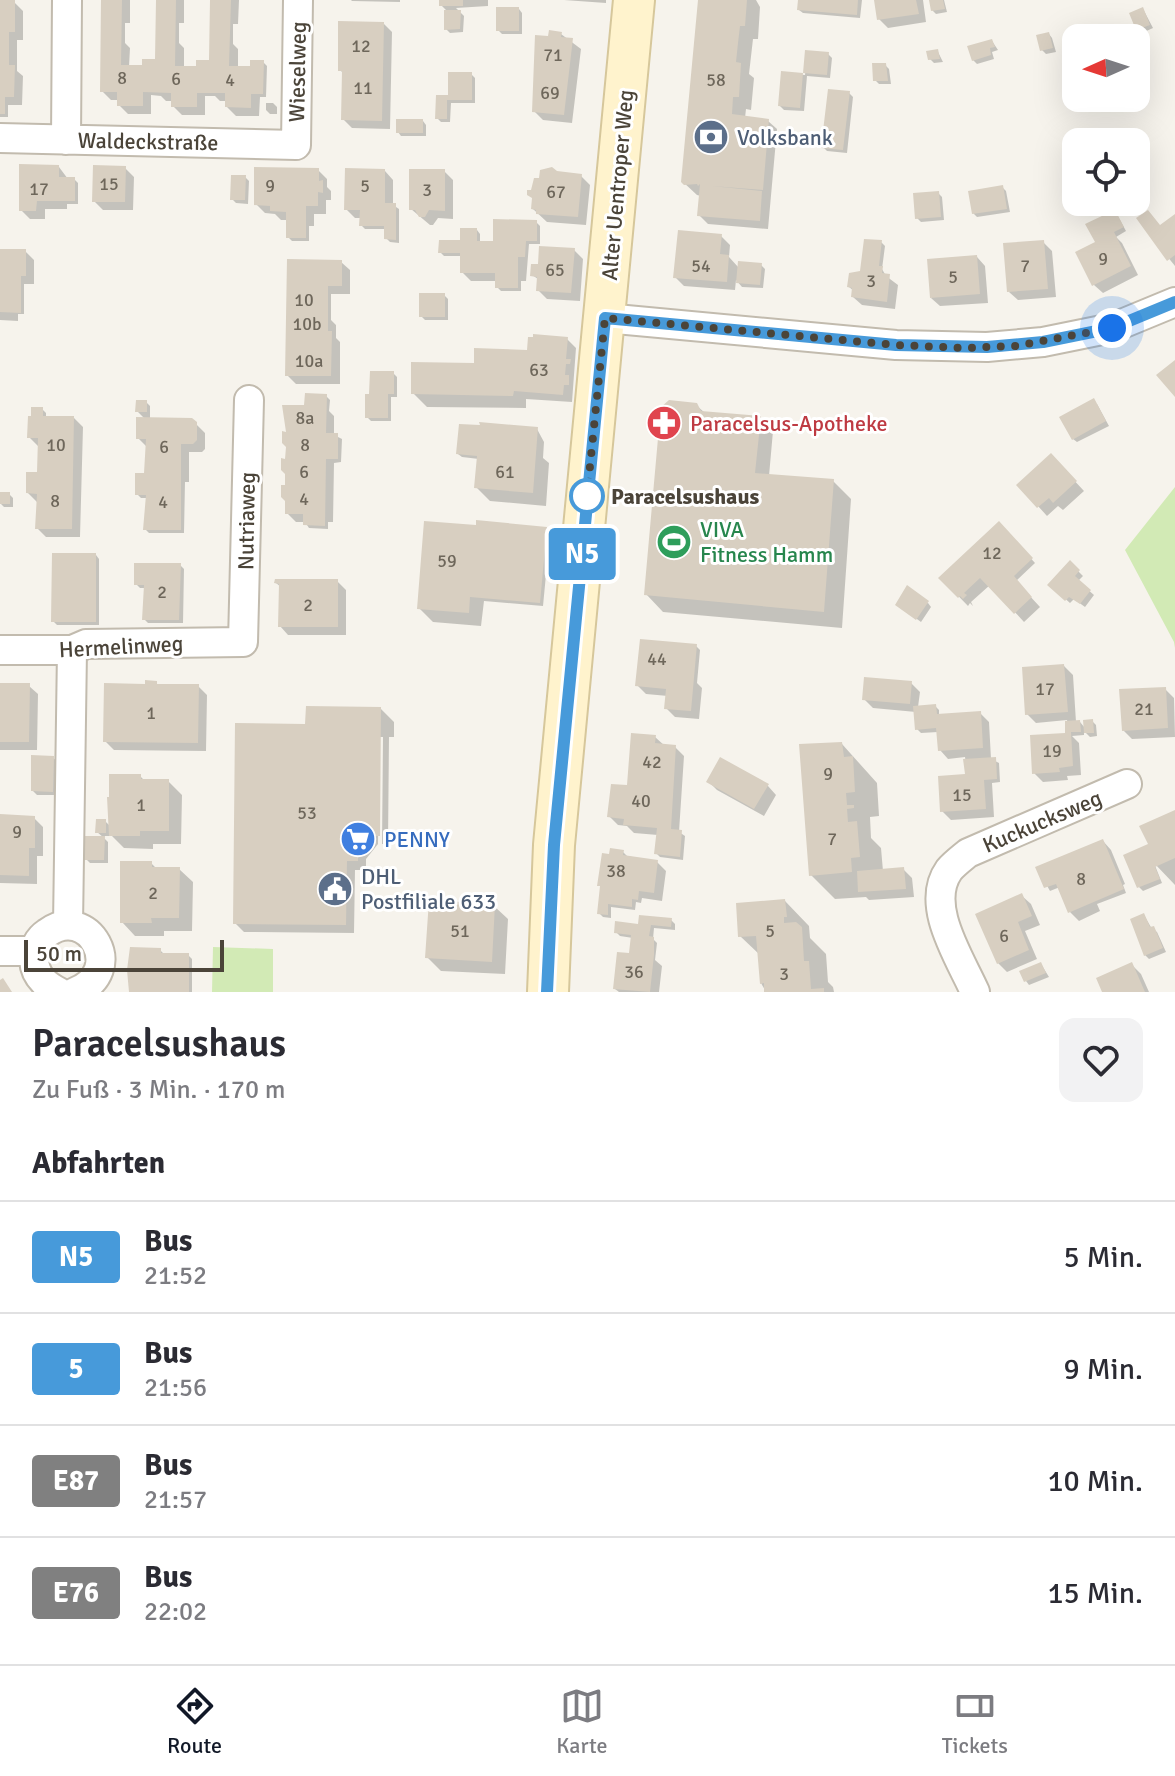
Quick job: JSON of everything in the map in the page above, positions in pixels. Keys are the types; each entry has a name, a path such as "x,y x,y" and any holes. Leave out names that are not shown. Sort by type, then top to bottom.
{"street":[{"path":"66,140 67,0"},
{"name":"Wieselweg","path":"296,145 298,0"},
{"name":"Alter Uentroper Weg","path":"548,992 554,845 634,0"},
{"name":"Waldeckstraße","path":"0,138 296,145"},
{"path":"605,318 896,345 987,347 1043,342 1112,328 1175,302"},
{"name":"Nutriaweg","path":"243,642 249,400"},
{"name":"Hermelinweg","path":"0,650 72,650 86,644 243,642"},
{"path":"68,925 72,650"},
{"name":"Kuckucksweg","path":"975,992 940,911 939,893 949,870 968,853 1127,784"},
{"path":"59,992 41,979 35,967 34,951 41,937 68,925 84,930 100,948 101,966 96,978 86,988 75,992"},
{"path":"0,951 34,951"}],"green space":[{"path":"1175,487 1175,648 1125,550"},
{"path":"213,947 273,949 273,992 212,992"}],"building":[{"path":"0,0 15,0 15,32 9,32 9,65 15,65 14,97 5,97 5,114 0,114"},
{"path":"101,0 122,0 121,65 142,65 142,59 155,59 156,0 176,0 175,66 196,66 196,60 209,60 210,0 231,0 229,66 250,66 250,60 264,60 263,94 251,94 251,108 225,107 225,93 197,93 197,107 171,107 171,93 143,92 143,106 117,106 117,92 100,92"},
{"path":"439,0 463,0 463,6 439,6"},
{"path":"698,0 747,0 745,26 740,26 736,62 741,63 739,97 733,97 732,114 769,119 763,190 712,186 762,191 760,221 697,216 700,184 684,185 681,182"},
{"path":"798,0 858,0 857,15 797,10"},
{"path":"874,0 916,0 919,14 877,20"},
{"path":"929,0 943,0 945,9 931,11"},
{"path":"496,7 519,7 519,31 496,31"},
{"path":"1143,7 1150,24 1134,24 1129,13"},
{"path":"444,10 461,10 460,29 444,30"},
{"path":"338,21 384,22 382,121 341,120 342,71 338,71"},
{"path":"549,30 562,32 561,37 573,38 564,115 532,112 535,35 548,36"},
{"path":"1049,32 1053,48 1040,51 1036,35"},
{"path":"992,39 995,47 990,48 991,55 972,61 967,46"},
{"path":"938,49 940,59 928,60 926,51"},
{"path":"805,50 829,52 827,75 803,73"},
{"path":"872,63 886,63 888,81 873,81"},
{"path":"781,71 803,73 800,108 778,106"},
{"path":"448,72 472,72 472,100 447,100 447,119 435,119 436,95 448,95"},
{"path":"828,89 850,91 843,150 821,148"},
{"path":"396,119 423,119 423,133 396,133"},
{"path":"19,164 59,165 59,177 75,177 75,201 37,201 36,211 19,211"},
{"path":"93,165 126,166 125,202 92,202"},
{"path":"254,167 319,168 323,193 318,192 318,206 306,206 306,238 286,238 286,212 270,211 270,206 254,205"},
{"path":"552,167 557,171 582,174 578,217 536,214 536,210 531,209 532,198 527,195 527,190 531,190 534,178 539,178 540,170"},
{"path":"345,168 385,169 385,203 396,203 396,240 384,239 384,226 359,226 360,210 344,210"},
{"path":"409,169 445,169 445,211 429,210 425,217 419,217 415,210 409,210"},
{"path":"231,175 246,175 245,200 230,200"},
{"path":"1003,185 1007,209 972,214 968,191"},
{"path":"939,191 941,217 915,219 913,193"},
{"path":"1150,212 1160,225 1175,214 1175,255 1167,261 1136,218 1150,216"},
{"path":"1102,216 1118,216 1124,227 1114,232 1131,266 1092,286 1075,252 1095,242 1085,224"},
{"path":"493,219 537,220 537,241 526,241 525,257 518,257 518,288 495,288 495,273 460,273 460,253 438,253 439,240 460,240 460,228 477,228 477,241 493,241"},
{"path":"678,230 722,234 720,254 729,255 727,282 673,278"},
{"path":"864,239 882,240 879,266 883,266 882,273 890,274 887,302 851,297 852,288 847,287 849,273 860,271"},
{"path":"1044,240 1048,289 1007,292 1003,243"},
{"path":"539,246 575,248 571,293 536,291 537,277 530,276 531,264 538,264"},
{"path":"0,249 26,249 26,276 21,276 21,313 0,312"},
{"path":"977,255 980,294 930,298 927,259"},
{"path":"287,259 342,260 342,286 328,286 328,331 332,331 331,376 285,376"},
{"path":"738,261 762,263 760,285 736,283"},
{"path":"419,293 445,293 445,317 419,317"},
{"path":"533,334 568,337 566,359 571,359 570,364 566,364 565,375 569,375 569,385 564,385 563,395 514,391 513,396 411,394 411,362 474,363 474,348 527,350 528,337 533,337"},
{"path":"1175,360 1175,397 1156,375"},
{"path":"370,371 394,371 394,394 388,394 388,418 365,418 365,394 369,394"},
{"path":"305,393 327,394 326,433 338,433 338,459 326,459 325,526 303,525 303,514 285,514 285,501 281,497 285,474 281,470 281,458 285,459 286,447 282,443 282,431 286,432 282,405 304,405"},
{"path":"1094,398 1106,421 1072,440 1059,417"},
{"path":"136,400 147,400 147,412 135,412"},
{"path":"669,400 697,403 701,411 761,416 755,473 834,479 824,612 644,595 659,427 653,420 653,414"},
{"path":"31,407 43,407 43,416 74,416 72,529 35,529 37,494 26,493 26,472 37,472 38,438 27,438"},
{"path":"136,417 192,418 197,422 197,440 193,444 181,444 181,530 143,530 146,495 135,495 135,473 144,473 146,439 136,439"},
{"path":"479,422 538,427 533,493 474,488 477,456 456,454 459,424 480,425"},
{"path":"1051,453 1077,481 1053,503 1049,498 1037,508 1016,485"},
{"path":"0,492 10,492 10,504 0,504"},
{"path":"476,520 547,527 540,603 470,597 469,613 417,609 424,521 476,525"},
{"path":"999,521 1033,558 1014,576 1032,597 1014,614 980,578 964,593 967,595 963,599 958,598 938,578"},
{"path":"52,553 96,553 96,622 51,622"},
{"path":"1070,560 1080,570 1075,576 1091,590 1080,604 1069,597 1065,601 1047,585"},
{"path":"134,563 181,563 179,620 142,620 144,585 134,585"},
{"path":"275,579 338,579 338,627 278,627 279,584 274,583"},
{"path":"907,585 929,601 916,620 895,605"},
{"path":"640,639 697,644 691,711 664,709 666,689 635,686"},
{"path":"1064,664 1068,712 1025,715 1022,667"},
{"path":"864,677 912,681 910,704 862,700"},
{"path":"145,680 157,681 157,684 199,684 198,743 103,742 104,683 145,684"},
{"path":"0,683 30,683 29,742 0,742"},
{"path":"1166,687 1168,728 1122,731 1119,689"},
{"path":"936,704 937,714 981,711 983,748 938,751 936,728 915,730 913,706"},
{"path":"306,706 381,707 380,836 369,836 358,849 358,861 347,861 346,925 233,924 235,723 305,724"},
{"path":"1093,719 1094,733 1084,733 1083,720"},
{"path":"1080,720 1081,732 1071,732 1073,766 1059,768 1060,772 1032,774 1030,735 1065,733 1065,721"},
{"path":"631,733 656,735 655,743 676,745 671,829 682,830 680,857 654,854 657,828 623,825 624,819 607,817 611,784 627,785"},
{"path":"842,742 844,757 853,756 855,792 846,793 847,805 854,805 854,808 847,809 848,822 857,821 860,857 851,858 852,872 809,876 799,744"},
{"path":"31,755 54,756 53,792 31,791"},
{"path":"720,757 769,784 754,809 706,782"},
{"path":"996,757 997,779 984,780 986,809 940,812 938,776 965,774 963,759"},
{"path":"109,774 141,774 141,779 169,779 169,831 140,831 140,836 109,836"},
{"path":"1175,810 1175,858 1155,867 1160,879 1137,888 1123,855 1148,844 1139,826"},
{"path":"0,814 35,816 35,848 29,848 29,876 0,875"},
{"path":"96,819 106,819 106,833 95,833"},
{"path":"84,836 105,836 104,860 84,860"},
{"path":"1103,839 1124,889 1068,913 1056,884 1044,888 1035,867"},
{"path":"610,848 624,850 623,855 658,860 654,893 639,891 638,900 632,899 632,907 608,904 608,915 597,914 602,853 609,854"},
{"path":"120,861 152,861 152,867 180,867 179,918 151,918 152,923 120,923"},
{"path":"904,867 906,889 858,892 857,871"},
{"path":"1022,893 1032,916 1018,922 1029,950 997,964 975,914"},
{"path":"785,899 787,917 784,917 784,923 796,922 802,927 804,961 809,961 811,989 824,988 824,992 764,992 764,983 760,984 756,936 738,937 736,903"},
{"path":"429,900 495,904 492,962 425,958"},
{"path":"1144,913 1150,927 1154,926 1163,948 1144,956 1130,919"},
{"path":"639,915 672,918 671,927 651,925 649,936 654,937 654,955 650,992 613,989 617,952 629,953 631,935 614,933 615,921 638,924"},
{"path":"130,947 161,948 161,953 189,953 189,992 129,992 127,970"},
{"path":"1041,962 1046,973 1024,982 1019,971"},
{"path":"1132,962 1145,992 1102,992 1096,978"},
{"path":"3,978 12,992 0,992 0,980"}],"bus line":[{"name":"N5","path":"547,992 554,845 605,318 896,345 963,348 1016,346 1112,328 1175,302"}],"place":[{"name":"Volksbank","path":"711,137"},
{"name":"Paracelsus-Apotheke","path":"664,423"},
{"name":"Paracelsushaus","path":"587,496"},
{"name":"VIVA Fitness Hamm","path":"674,542"},
{"name":"PENNY","path":"358,839"},
{"name":"DHL Postfiliale 633","path":"335,889"}],"route":[{"path":"587,496 605,318 896,345 963,348 1016,346 1112,328"}]}
